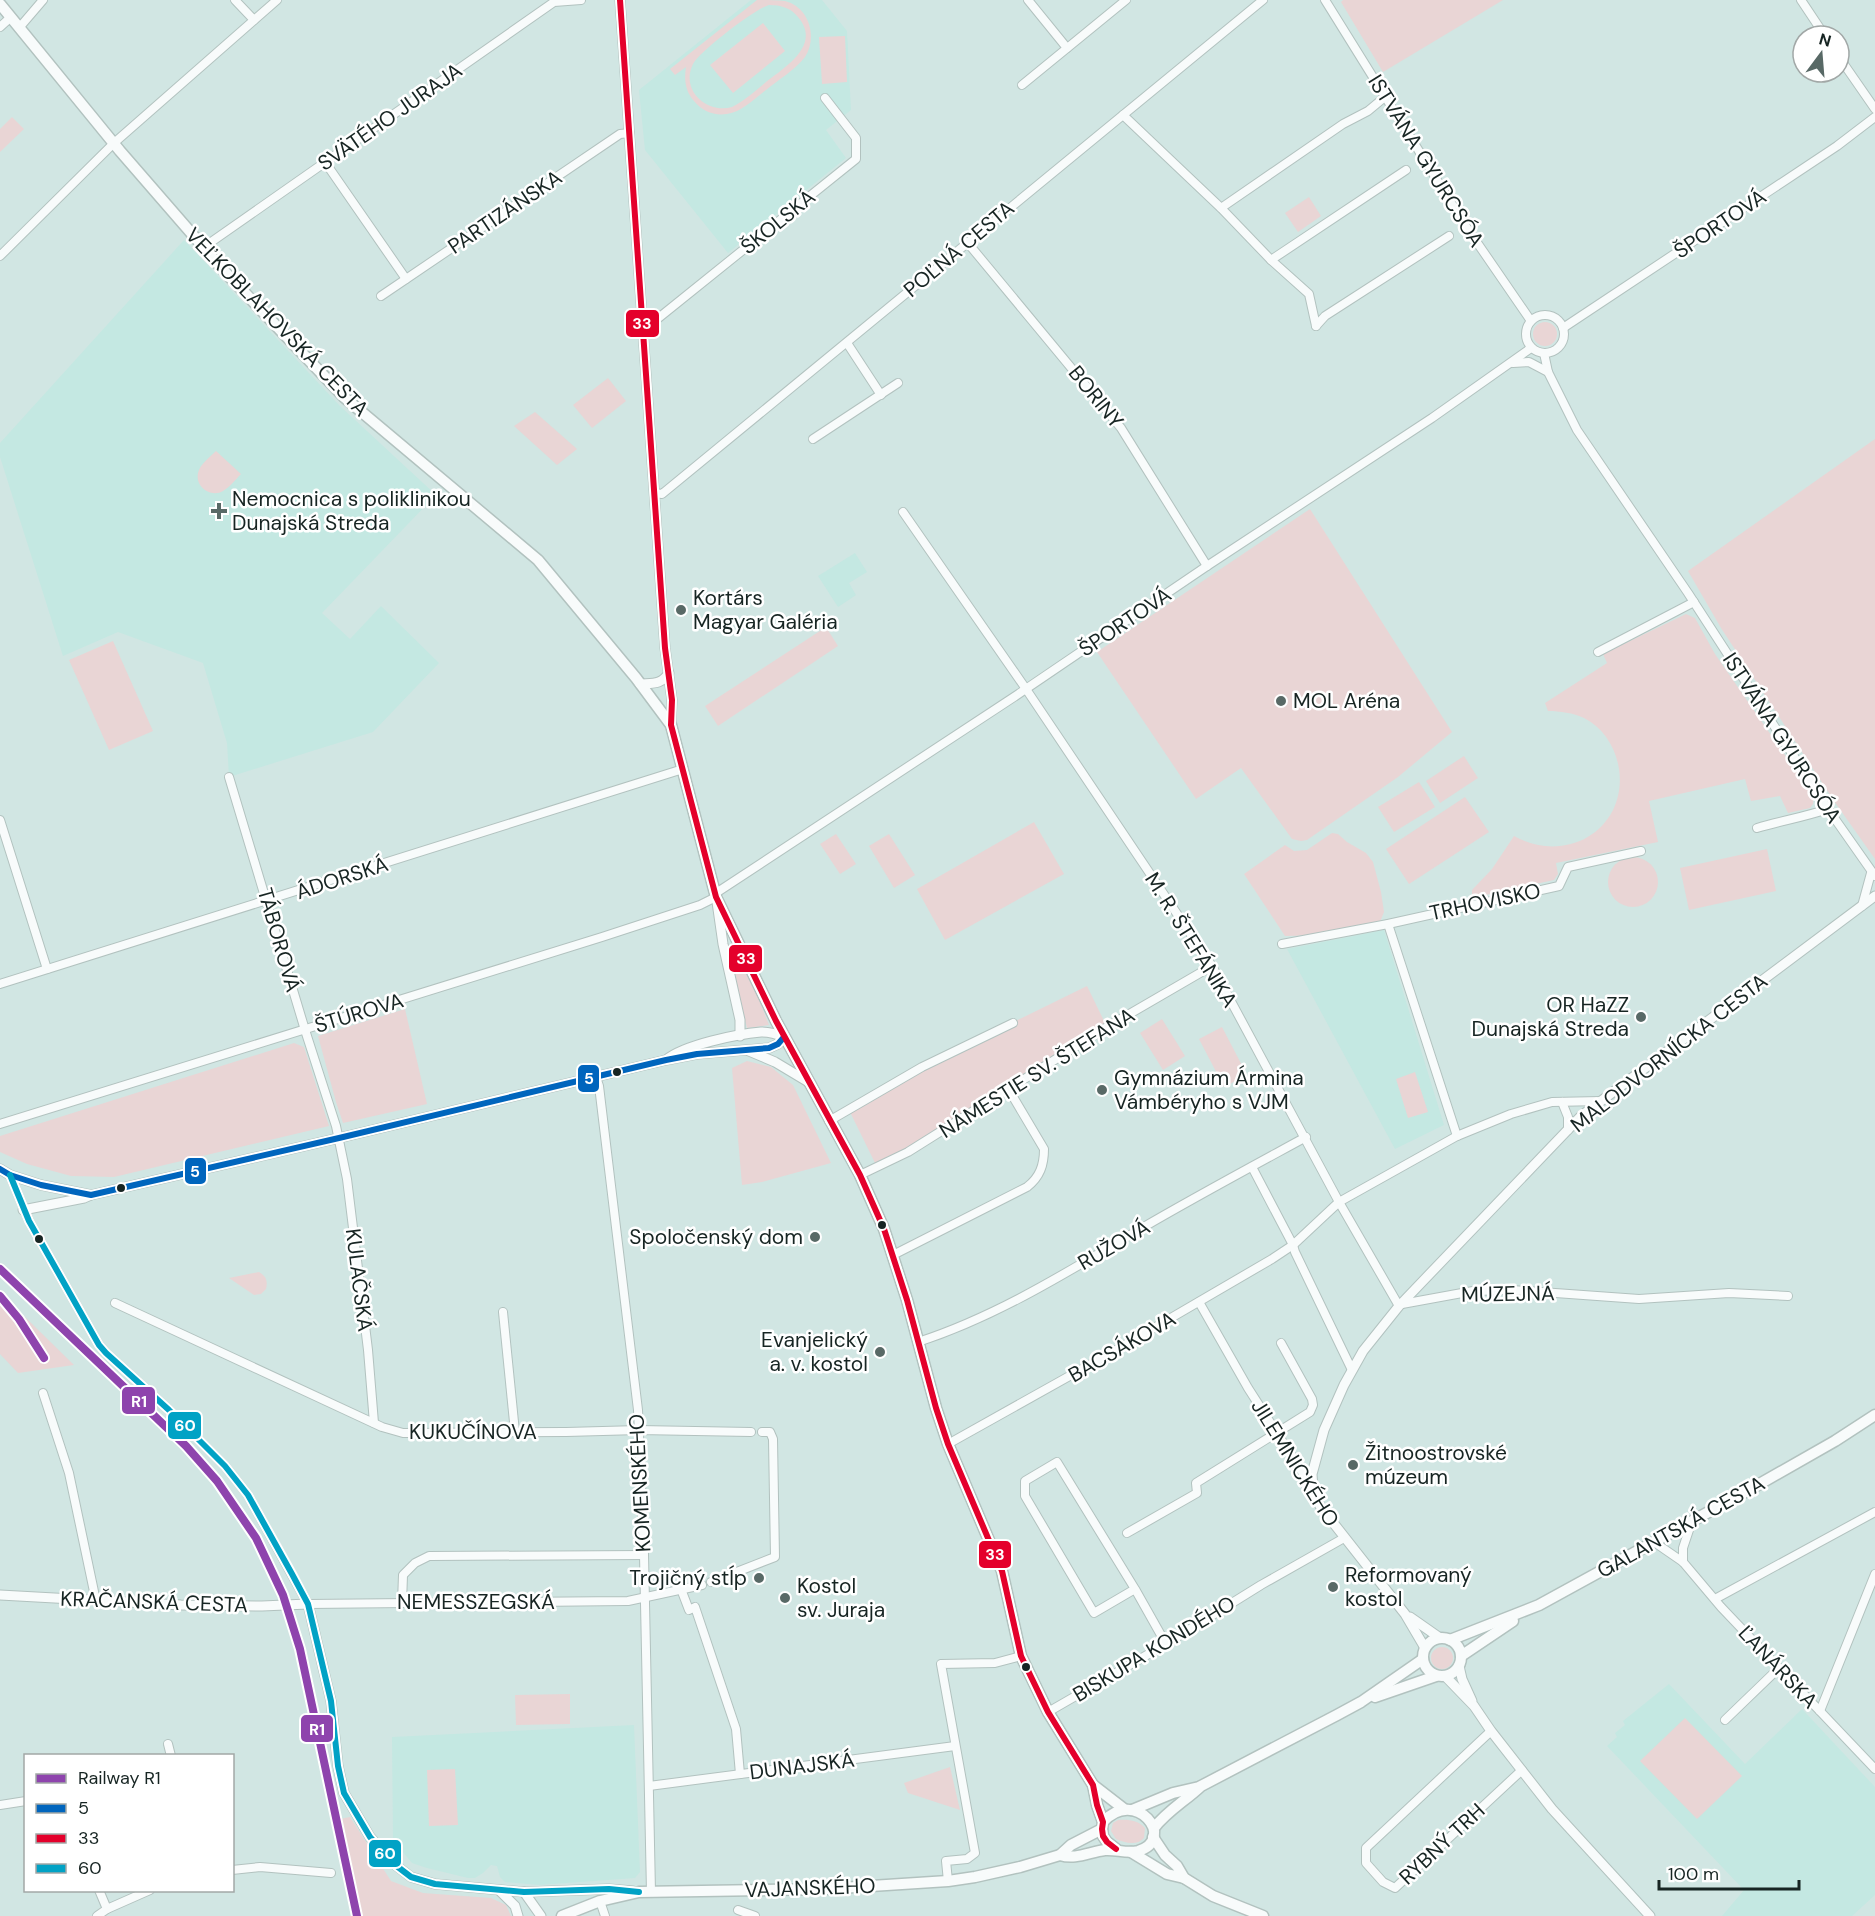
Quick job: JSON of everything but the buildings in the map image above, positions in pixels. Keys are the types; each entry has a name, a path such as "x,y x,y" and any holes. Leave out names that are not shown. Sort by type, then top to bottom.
{"main road":[{"name":"VEĽKOBLAHOVSKÁ CESTA","path":"0,4 114,143 225,272 345,398 538,560 671,725"},
{"path":"671,725 716,895 784,1037 860,1175 884,1229 908,1300 930,1389 948,1444 1002,1571 1021,1656 1047,1712 1093,1785 1107,1842 1116,1849"},
{"name":"GALANTSKÁ CESTA","path":"1445,1639 1525,1611 1835,1441 1875,1415"},
{"name":"GALANTSKÁ CESTA","path":"1835,1441 1875,1424"},
{"name":"GALANTSKÁ CESTA","path":"1460,1661 1525,1611"},
{"path":"1060,1855 1102,1825 1116,1811 1147,1805 1173,1793 1201,1786 1361,1702 1452,1673 1460,1661 1458,1646 1445,1639 1430,1642 1424,1653 1361,1702"},
{"path":"1424,1653 1427,1670 1440,1676"},
{"path":"1093,1785 1128,1810 1145,1816 1151,1821 1165,1855 1177,1866 1184,1878"},
{"path":"1060,1855 1070,1858 1116,1849 1138,1851 1146,1847 1165,1815 1182,1804 1201,1786"},
{"path":"1131,1852 1167,1874 1184,1878 1213,1896 1263,1916"},
{"name":"VAJANSKÉHO","path":"562,1916 600,1901 639,1892 825,1889 948,1881 1002,1871 1060,1855"}],"street":[{"path":"20,28 43,0"},
{"path":"235,0 254,20"},
{"path":"0,256 114,143 277,0"},
{"name":"SVÄTÉHO JURAJA","path":"204,247 554,2 581,0"},
{"path":"620,0 654,493 672,700 671,725"},
{"path":"1028,0 1067,48"},
{"path":"1022,85 1126,0"},
{"name":"POĽNÁ CESTA","path":"654,493 662,494 1263,0"},
{"name":"ISTVÁNA GYURCSÓA","path":"1325,0 1465,225 1531,321"},
{"path":"1801,0 1817,24"},
{"path":"0,27 11,17"},
{"path":"1851,74 1875,109"},
{"path":"1221,208 1343,124 1368,111 1386,96"},
{"name":"ŠKOLSKÁ","path":"643,325 651,324 856,159 856,138 825,98"},
{"path":"1123,115 1221,208 1271,260 1309,294 1316,326 1325,316 1449,236"},
{"name":"ŠPORTOVÁ","path":"1563,328 1820,157 1875,117"},
{"name":"PARTIZÁNSKA","path":"381,296 620,134 630,133"},
{"path":"325,162 406,279"},
{"path":"1271,260 1406,170"},
{"name":"BORINY","path":"967,242 1122,428 1208,566"},
{"path":"1539,316 1549,316 1557,320 1563,328 1564,334 1560,346 1544,354 1531,348 1526,340 1525,335 1531,321 1539,316"},
{"path":"847,343 881,395"},
{"name":"ŠPORTOVÁ","path":"716,895 1512,363 1531,348"},
{"name":"ISTVÁNA GYURCSÓA","path":"1544,354 1548,372 1577,430 1694,602 1828,809 1873,874 1862,906"},
{"path":"1512,363 1529,362 1548,372"},
{"path":"813,439 898,383"},
{"name":"M. R. ŠTEFÁNIKA","path":"903,512 1026,689 1212,966 1339,1202"},
{"path":"1598,652 1694,602"},
{"path":"640,684 654,684 664,680 669,673"},
{"name":"ÁDORSKÁ","path":"0,984 683,769"},
{"name":"TÁBOROVÁ","path":"229,777 339,1138"},
{"path":"1757,828 1802,818 1828,809"},
{"path":"0,820 47,969"},
{"name":"TRHOVISKO","path":"1282,944 1388,924 1559,886 1568,867 1641,851"},
{"path":"716,895 723,944 740,1020 740,1035"},
{"name":"ŠTÚROVA","path":"0,1124 602,937 700,905 716,895"},
{"name":"MALODVORNÍCKA CESTA","path":"1401,1305 1581,1116 1875,896"},
{"path":"1388,924 1457,1136"},
{"name":"NÁMESTIE SV. ŠTEFANA","path":"860,1175 908,1152 1109,1026 1212,966"},
{"path":"829,1121 922,1067 1013,1023"},
{"path":"666,1060 683,1050 740,1035 763,1032 784,1037"},
{"path":"23,1210 84,1198 91,1194 666,1060 697,1054 769,1048 784,1037"},
{"path":"747,1050 775,1062 810,1083"},
{"name":"KOMENSKÉHO","path":"596,1077 639,1430 651,1892"},
{"path":"893,1255 1027,1187 1036,1180 1044,1159 1044,1149 1009,1090"},
{"path":"1313,1490 1312,1474 1324,1430 1352,1370 1363,1351 1401,1305 1339,1202 1457,1136 1511,1114 1552,1102 1601,1101"},
{"path":"1562,1102 1568,1117 1568,1130"},
{"name":"RUŽOVÁ","path":"918,1342 990,1314 1305,1137"},
{"name":"KULAČSKÁ","path":"339,1138 347,1179 367,1339 374,1423"},
{"path":"1252,1167 1293,1245 1294,1252 1352,1370"},
{"path":"0,1169 10,1175 41,1185 91,1194"},
{"path":"10,1175 23,1210 99,1345 169,1410 231,1473 248,1495 308,1604 331,1701 338,1766 344,1793 370,1837 393,1864 411,1877 435,1884 524,1892 609,1889 639,1892"},
{"name":"BACSÁKOVA","path":"948,1444 1199,1302 1293,1245 1339,1202"},
{"name":"MÚZEJNÁ","path":"1401,1305 1473,1291 1512,1290 1639,1299 1729,1293 1788,1296"},
{"name":"JILEMNICKÉHO","path":"1199,1302 1248,1388 1313,1490 1320,1506 1405,1614 1424,1653"},
{"name":"KUKUČÍNOVA","path":"115,1303 382,1427 403,1433 639,1430 751,1432"},
{"path":"503,1312 515,1432"},
{"path":"1127,1533 1197,1493 1196,1483 1307,1415 1312,1409 1312,1400 1281,1343"},
{"path":"43,1393 69,1473 96,1601"},
{"path":"711,1582 775,1557 773,1439 770,1432 762,1432"},
{"path":"1135,1589 1094,1613 1025,1497 1025,1481 1057,1462 1135,1589 1166,1644"},
{"path":"1715,1599 1875,1512"},
{"path":"1683,1562 1684,1543 1692,1521"},
{"name":"BISKUPA KONDÉHO","path":"1047,1712 1344,1538"},
{"name":"ĽANÁRSKA","path":"1654,1542 1683,1562 1875,1769"},
{"path":"402,1603 403,1575 414,1563 429,1556 644,1555"},
{"path":"1820,1711 1875,1574"},
{"name":"NEMESSZEGSKÁ","path":"308,1604 628,1601 702,1585"},
{"path":"681,1589 689,1610 695,1607 736,1729 740,1774"},
{"name":"KRAČANSKÁ CESTA","path":"0,1595 181,1605 308,1604"},
{"name":"JILEMNICKÉHO","path":"1405,1614 1445,1639"},
{"path":"948,1881 946,1860 967,1859 975,1853 941,1664 995,1663 1021,1656"},
{"path":"1460,1661 1462,1679 1474,1706 1491,1731 1559,1816 1650,1916"},
{"path":"1725,1720 1779,1668"},
{"path":"1440,1676 1474,1706"},
{"name":"RYBNÝ TRH","path":"1491,1731 1366,1848 1366,1863 1383,1882 1395,1888 1522,1770"},
{"path":"168,1744 171,1754"},
{"name":"DUNAJSKÁ","path":"649,1786 955,1746"},
{"path":"0,1805 24,1801"},
{"path":"234,1870 260,1868 331,1873"},
{"path":"500,1891 515,1906 518,1916"},
{"path":"100,1892 107,1909"},
{"path":"97,1916 107,1909 145,1892"},
{"path":"524,1892 541,1916"},
{"path":"600,1901 605,1916"},
{"path":"738,1910 755,1916"}],"shaded area":[{"path":"751,0 822,0 847,31 851,110 826,130 846,158 728,253 645,150 639,90"},
{"path":"757,0 785,1 793,4 800,9 809,24 811,41 801,62 748,105 732,113 717,114 701,108 687,89 686,67 675,75 670,69","holes":["773,5 792,11 804,27 806,37 798,54 745,99 732,107 714,107 698,98 690,83 693,64 716,41 741,22 762,8"]},
{"path":"1343,0 1503,0 1383,72 1341,2"},
{"path":"763,23 785,51 733,93 710,65"},
{"path":"845,36 847,82 822,84 819,37"},
{"path":"12,117 24,129 0,152 0,129"},
{"path":"1309,197 1321,216 1298,232 1285,213"},
{"name":"Nemocnica s poliklinikou Dunajská Streda","path":"184,240 340,406 436,495 322,613 350,639 381,606 439,663 373,732 229,777 227,743 203,663 118,632 63,656 0,457 0,443"},
{"path":"1545,322 1554,325 1557,334 1554,343 1545,346 1536,343 1533,334 1536,325"},
{"path":"608,378 626,401 592,428 573,405"},
{"path":"535,412 577,449 557,465 514,426"},
{"path":"1875,439 1875,859 1834,801 1721,628 1688,571"},
{"path":"216,451 241,474 226,489 214,493 201,487 198,473 203,464"},
{"name":"MOL Aréna","path":"1310,509 1452,732 1398,777 1307,840 1301,841 1292,839 1241,768 1196,799 1097,652"},
{"path":"855,553 867,572 849,583 856,595 838,607 818,576"},
{"path":"1686,614 1695,618 1715,654 1814,797 1810,808 1788,813 1780,796 1751,801 1745,779 1649,801 1658,842 1556,863 1558,874 1554,880 1472,898 1472,890 1492,869 1514,836 1542,846 1570,844 1583,840 1605,823 1618,798 1620,784 1616,758 1611,746 1595,725 1575,715 1548,711 1545,703 1607,663 1603,654"},
{"path":"826,627 838,646 718,726 705,706"},
{"path":"113,641 153,731 109,750 69,660"},
{"path":"1464,756 1478,778 1440,803 1426,781"},
{"path":"1419,782 1435,807 1394,832 1378,807"},
{"path":"1465,797 1489,832 1409,884 1386,849"},
{"path":"1034,822 1064,874 945,940 917,889"},
{"path":"1332,833 1338,834 1366,853 1373,862 1384,912 1380,922 1345,930 1285,936 1244,874 1285,845 1294,851 1307,850"},
{"path":"836,834 856,864 840,874 820,844"},
{"path":"889,834 915,875 894,888 869,846"},
{"path":"1767,849 1776,891 1689,910 1680,868"},
{"path":"1628,857 1638,857 1651,864 1658,877 1658,887 1651,900 1638,907 1628,907 1619,903 1612,896 1608,887 1608,877 1612,868 1619,861"},
{"path":"1384,930 1444,1125 1395,1149 1287,949"},
{"path":"741,954 769,1025 747,1028 729,958"},
{"path":"1087,986 1107,1027 877,1167 849,1110 922,1067"},
{"path":"405,1009 427,1104 343,1123 318,1036"},
{"path":"1162,1019 1185,1056 1163,1070 1140,1033"},
{"path":"1222,1027 1247,1075 1224,1087 1199,1039"},
{"path":"294,1043 304,1047 329,1126 114,1177 71,1176 27,1164 0,1152 0,1136"},
{"path":"747,1061 771,1067 793,1085 831,1163 762,1182 742,1185 732,1068"},
{"path":"1415,1072 1428,1112 1408,1118 1396,1079"},
{"path":"259,1272 265,1277 267,1284 261,1294 254,1295 229,1278"},
{"path":"0,1297 26,1318 74,1365 18,1373 0,1354"},
{"path":"1442,1647 1450,1650 1453,1658 1450,1666 1442,1669 1434,1666 1431,1658 1434,1650"},
{"path":"1669,1684 1745,1764 1802,1709 1875,1787 1875,1895 1852,1916 1722,1916 1744,1890 1607,1746 1617,1737 1615,1733 1625,1725 1623,1721"},
{"path":"570,1694 570,1724 516,1725 515,1695"},
{"path":"1685,1718 1742,1776 1697,1819 1640,1761"},
{"path":"634,1725 640,1872 635,1878 539,1885 505,1882 500,1877 497,1866 491,1865 475,1878 468,1878 412,1863 393,1840 392,1737"},
{"path":"950,1767 960,1810 908,1793 904,1783"},
{"path":"455,1769 458,1825 429,1826 427,1770"},
{"path":"350,1817 391,1881 423,1893 491,1898 506,1905 511,1916 362,1916 340,1819"},
{"path":"1118,1820 1132,1821 1142,1825 1145,1828 1144,1838 1134,1843 1116,1839 1111,1831 1113,1823"}],"rail line":[{"name":"R1","path":"0,1269 186,1446 217,1481 256,1538 283,1595 300,1649 357,1916"},
{"name":"R1","path":"0,1296 19,1319 44,1358"}],"transit line":[{"name":"33","path":"620,0 665,648 672,700 671,725 716,897 776,1021 860,1175 884,1229 948,1444 1002,1571 1021,1656 1048,1712 1093,1785 1103,1822 1103,1836 1116,1849"},
{"name":"5","path":"0,1169 10,1175 41,1185 91,1195 666,1060 697,1054 769,1048 778,1044 784,1037"},
{"name":"60","path":"10,1175 29,1221 99,1345 225,1466 248,1495 292,1574 308,1604 331,1701 338,1766 344,1793 370,1837 394,1864 411,1877 435,1884 524,1892 609,1889 639,1892"}],"place":[{"name":"Nemocnica s poliklinikou Dunajská Streda","path":"219,511"},
{"name":"Kortárs Magyar Galéria","path":"681,610"},
{"name":"MOL Aréna","path":"1281,701"},
{"name":"OR HaZZ Dunajská Streda","path":"1641,1017"},
{"name":"Gymnázium Ármina Vámbéryho s VJM","path":"1102,1090"},
{"name":"Spoločenský dom","path":"815,1237"},
{"name":"Evanjelický a. v. kostol","path":"880,1352"},
{"name":"Žitnoostrovské múzeum","path":"1353,1465"},
{"name":"Trojičný stĺp","path":"759,1578"},
{"name":"Reformovaný kostol","path":"1333,1587"},
{"name":"Kostol sv. Juraja","path":"785,1598"}]}
